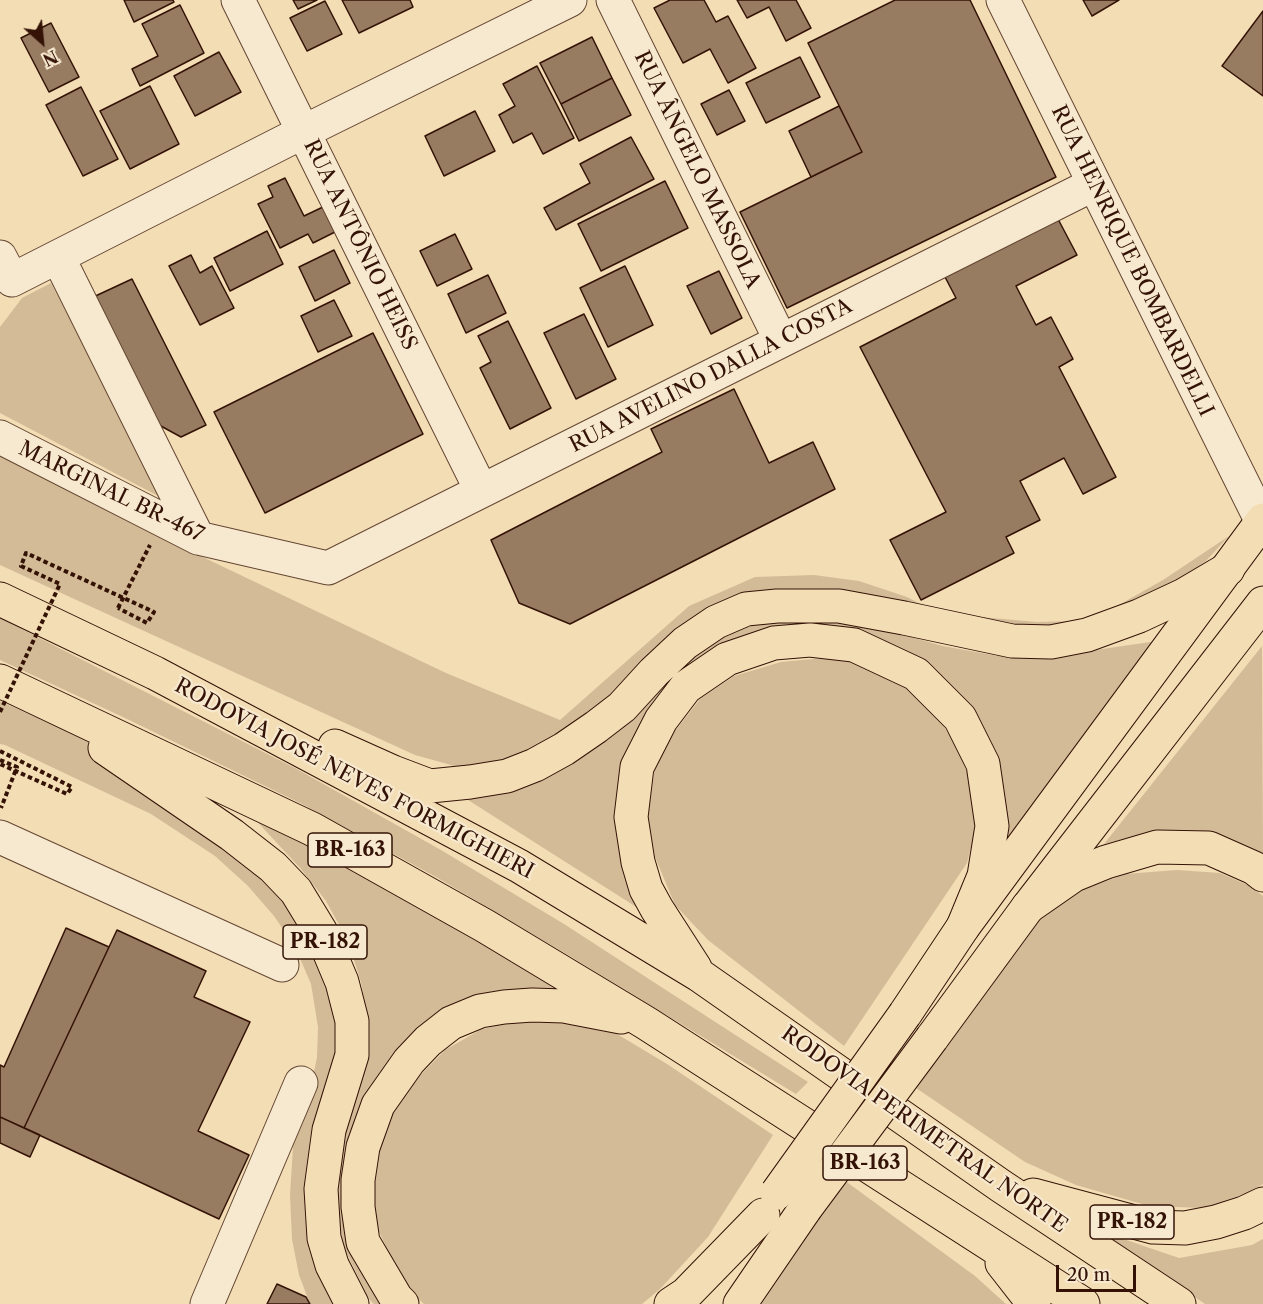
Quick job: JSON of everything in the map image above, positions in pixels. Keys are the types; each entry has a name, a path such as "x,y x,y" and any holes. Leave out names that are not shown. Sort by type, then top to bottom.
{"main road":[{"path":"699,1304 905,1014 963,927 1262,521"},
{"path":"155,673 244,704 393,772 430,786 507,776 535,765 596,727 622,707 685,643 716,622 746,609 777,606 839,606 1012,641 1051,642 1087,635 1139,616 1184,595 1228,569"},
{"name":"RODOVIA JOSÉ NEVES FORMIGHIERI","path":"0,599 155,673 519,866 699,975"},
{"path":"740,1304 806,1209 1028,907 1263,603"},
{"path":"699,975 646,889 638,862 631,816 637,767 660,720 686,687 727,659 774,643 810,640 854,645 916,674 960,718 983,764 992,826 984,876 963,927"},
{"name":"BR-163","path":"0,681 312,829 485,926 646,1023 1083,1304"},
{"name":"PR-182","path":"42,700 110,752 232,835 273,867 296,891 321,932 342,982 352,1021 352,1055 329,1130 321,1189 324,1238 332,1265 352,1304"},
{"path":"1028,907 1074,875 1106,862 1157,847 1209,848 1263,874"},
{"name":"RODOVIA PERIMETRAL NORTE","path":"699,975 1001,1186 1179,1304"},
{"path":"402,1304 396,1298 363,1242 358,1207 358,1180 363,1146 378,1105 409,1061 428,1041 451,1023 480,1011 504,1007 564,1006 646,1023"},
{"name":"PR-182","path":"1001,1186 1153,1227 1185,1228 1216,1222 1263,1204"},
{"path":"671,1304 686,1294 770,1204"},
{"path":"969,1230 1005,1267 1034,1304"}],"street":[{"name":"RUA ANTÔNIO HEISS","path":"238,0 481,490"},
{"path":"6,269 58,257 303,132 570,0"},
{"name":"RUA ÂNGELO MASSOLA","path":"613,0 781,341"},
{"name":"RUA HENRIQUE BOMBARDELLI","path":"1003,0 1262,521"},
{"name":"RUA AVELINO DALLA COSTA","path":"328,568 1094,184"},
{"path":"58,257 198,538"},
{"name":"MARGINAL BR-467","path":"0,437 198,538 328,568"},
{"path":"0,837 282,965"},
{"path":"207,1304 301,1083"}],"path":[{"path":"0,711 60,584 21,566 26,553 153,612 147,623 118,608 162,520"},
{"path":"0,751 72,787 67,794 0,762"},
{"path":"0,762 17,767 0,812"}],"shaded area":[{"path":"51,283 162,498 0,413 0,327 22,298"},
{"path":"0,453 188,550 446,673 560,720 689,606 755,577 814,575 859,581 907,597 928,608 981,617 1037,622 1077,621 1117,606 1163,580 1229,536 1206,561 1165,590 1118,616 1035,634 786,594 629,687 524,760 458,767 415,755 0,565"},
{"path":"779,613 867,625 943,646 998,656 1068,654 1157,641 1002,845 985,738 826,627 783,625 743,638 647,720 641,910 457,793 509,788 697,645"},
{"path":"0,618 295,768 441,850 564,924 808,1082 796,1094 436,877 300,803 0,660"},
{"path":"1262,646 1263,860 1154,831 1104,844"},
{"path":"824,658 868,665 905,687 932,708 959,750 973,790 975,831 967,863 844,1046 708,940 675,905 655,857 648,815 655,766 675,731 700,699 734,676 781,662"},
{"path":"0,701 75,735 146,774 273,878 333,989 339,1059 312,1148 305,1217 313,1254 336,1304 310,1304 299,1275 292,1239 290,1195 294,1130 312,1082 317,1057 318,1027 311,984 295,947 274,916 248,886 215,856 151,814 0,744"},
{"path":"250,814 568,989 517,989 473,998 356,1120 386,1304 374,1304 369,1299 343,1246 336,1199 336,1151 367,1017 361,982 348,941 326,901 301,869"},
{"path":"1177,870 1220,873 1250,886 1263,896 1263,1184 1247,1193 1203,1208 1149,1206 1076,1185 1025,1162 916,1088 998,967 1034,925 1074,893 1125,874"},
{"path":"518,1019 602,1025 667,1064 773,1135 708,1237 660,1289 642,1304 424,1304 410,1291 393,1262 377,1227 371,1188 382,1130 403,1093 445,1050 480,1030"},
{"path":"844,1180 975,1276 1006,1304 756,1304"},
{"path":"1094,1229 1179,1258 1252,1245 1263,1239 1263,1304 1205,1304"}],"building":[{"path":"124,0 173,0 174,2 134,22"},
{"path":"293,0 317,0 298,9"},
{"path":"342,0 410,0 413,7 359,33"},
{"path":"670,0 704,0 716,22 728,16 756,68 728,83 710,49 683,63 654,8"},
{"path":"737,0 796,0 811,28 786,41 769,7 747,18"},
{"path":"895,0 970,0 1056,177 787,308 740,212 862,152 808,43"},
{"path":"1083,0 1119,0 1092,16"},
{"path":"325,1 342,34 307,51 290,18"},
{"path":"180,5 204,53 140,86 132,69 158,56 142,24"},
{"path":"1263,11 1263,96 1222,66"},
{"path":"51,23 79,77 49,92 21,38"},
{"path":"592,37 612,78 561,104 540,63"},
{"path":"219,52 241,92 195,116 174,76"},
{"path":"800,57 820,97 766,123 746,83"},
{"path":"537,66 574,138 543,154 532,133 513,143 499,115 515,106 503,84"},
{"path":"612,78 631,115 579,141 561,104"},
{"path":"150,86 179,144 130,169 100,111"},
{"path":"81,87 118,159 83,176 46,105"},
{"path":"729,90 745,121 717,135 701,104"},
{"path":"839,106 862,152 811,177 789,131"},
{"path":"475,111 495,151 444,176 425,136"},
{"path":"631,137 654,179 556,230 544,208 590,183 580,164"},
{"path":"285,178 304,216 325,206 337,231 313,243 308,234 280,248 258,204 273,197 268,186"},
{"path":"665,181 688,228 601,271 578,224"},
{"path":"1058,219 1077,255 1016,286 1036,325 1051,317 1073,359 1059,367 1116,477 1083,494 1064,458 1020,481 1040,520 1006,537 1014,553 921,600 890,540 946,512 860,347 956,298 945,277"},
{"path":"267,231 283,264 230,291 214,258"},
{"path":"455,234 472,269 437,286 420,251"},
{"path":"334,250 350,283 315,301 299,267"},
{"path":"191,255 200,273 212,266 234,308 200,325 169,266"},
{"path":"625,266 653,325 608,347 580,288"},
{"path":"719,271 742,318 711,334 687,286"},
{"path":"488,275 506,313 466,333 448,294"},
{"path":"132,279 206,425 181,437 148,419 89,299"},
{"path":"334,300 352,336 318,352 301,316"},
{"path":"584,314 616,379 576,399 544,333"},
{"path":"508,321 551,408 510,429 480,368 491,362 478,336"},
{"path":"373,333 423,434 265,513 214,412"},
{"path":"734,389 769,463 813,442 835,489 570,624 519,603 491,540 662,452 651,429"},
{"path":"66,928 109,947 24,1128 0,1117 0,1065 4,1067"},
{"path":"117,930 206,971 194,997 250,1022 198,1131 249,1155 219,1219 24,1128"},
{"path":"0,1117 40,1135 30,1157 0,1143"},
{"path":"277,1284 306,1297 310,1304 267,1304"}]}
